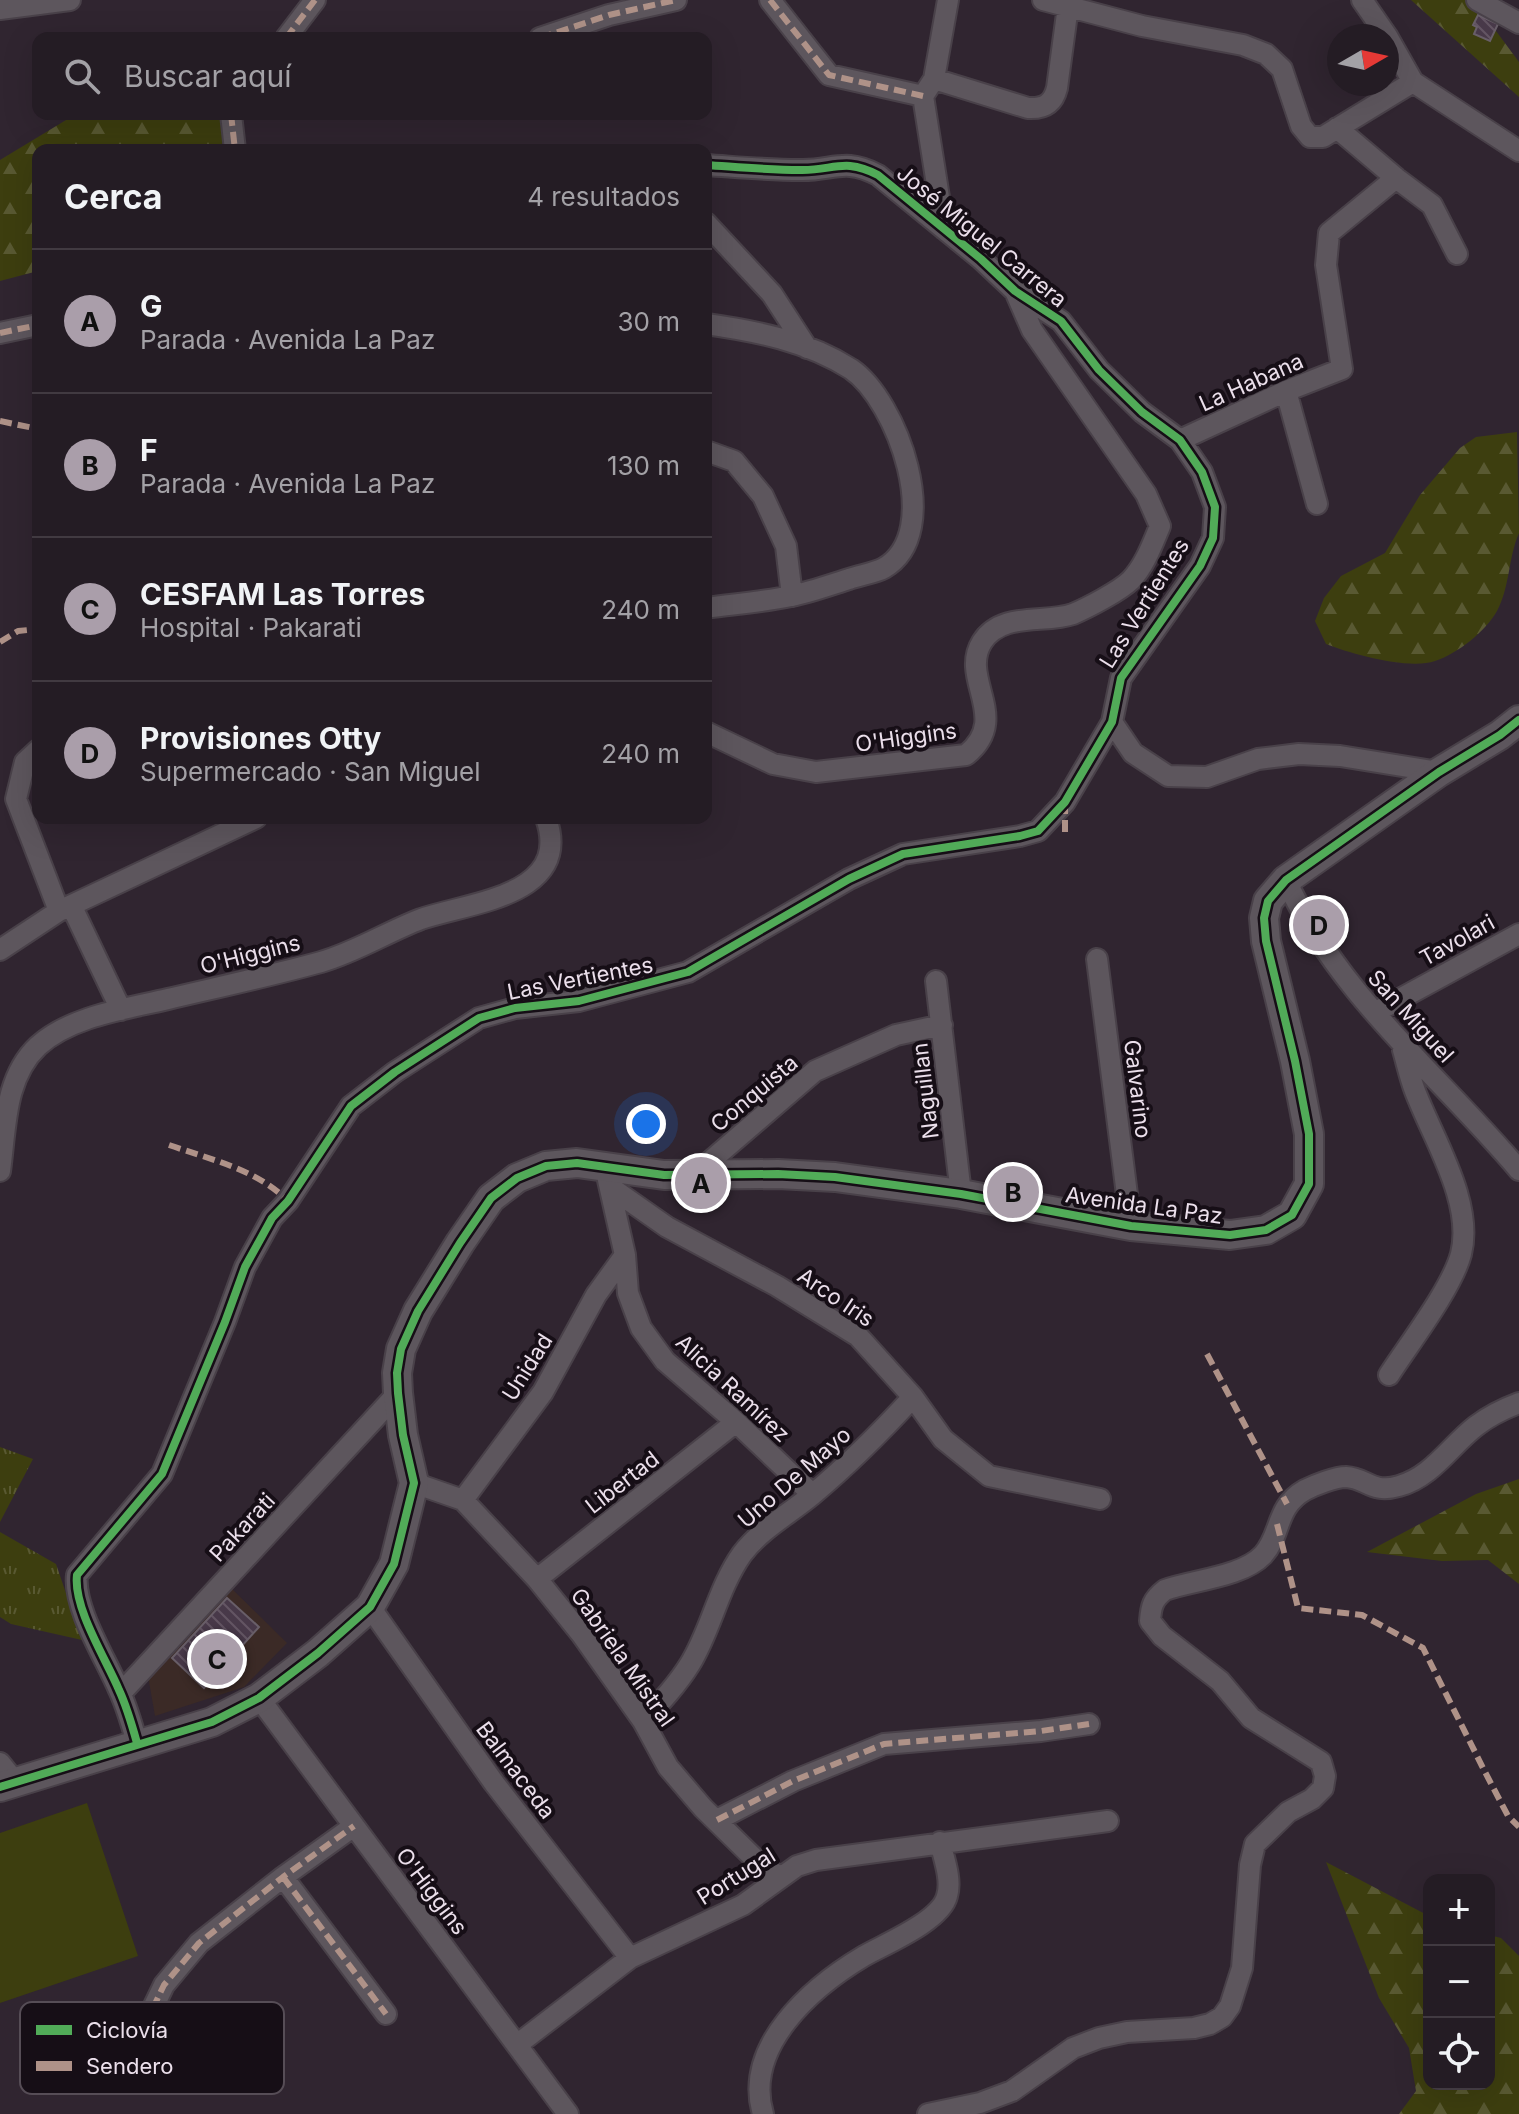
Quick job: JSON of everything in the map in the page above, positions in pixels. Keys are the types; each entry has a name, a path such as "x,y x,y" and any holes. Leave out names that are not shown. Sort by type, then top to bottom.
{"street":[{"path":"0,9 70,0"},
{"path":"291,32 315,0"},
{"path":"558,32 609,15 676,0"},
{"path":"770,0 829,75 928,88 1040,109 1054,97 1068,6"},
{"path":"944,229 928,88 948,0"},
{"path":"1043,0 1142,26 1243,45 1266,54 1282,69 1301,126 1310,137 1323,137 1413,82"},
{"path":"1362,0 1379,24"},
{"path":"1477,0 1519,23"},
{"path":"1399,57 1413,82 1519,151"},
{"path":"232,120 234,144"},
{"path":"1337,128 1432,205 1457,254"},
{"name":"José Miguel Carrera","path":"712,165 805,171 841,165 860,166 878,175 1015,291 1061,321 1099,370 1142,412 1180,440"},
{"name":"La Habana","path":"1180,440 1342,369 1326,265 1329,233 1396,178"},
{"path":"712,229 772,294 807,348"},
{"name":"José Miguel Carrera","path":"1015,291 1032,330 1146,494 1160,526"},
{"path":"712,325 761,332 807,348 852,370 868,385 894,424 908,471 912,523 898,557 883,569 792,596 712,607"},
{"path":"0,333 32,326"},
{"path":"1286,391 1317,504"},
{"name":"Las Vertientes","path":"137,1743 121,1693 75,1587 77,1575 162,1474 245,1267 272,1218 288,1201 351,1106 395,1072 479,1018 515,1008 579,1001 688,972 849,879 903,854 1038,831 1065,802 1112,722 1121,678 1200,566 1213,538 1215,507 1202,472 1180,440"},
{"path":"712,453 734,461 763,496 786,546 792,596"},
{"name":"O'Higgins","path":"712,735 773,764 816,772 966,755 979,744 986,726 977,668 981,643 996,629 1015,621 1071,615 1130,581 1146,558 1160,526"},
{"name":"Avenida La Paz","path":"414,1483 403,1435 398,1393 401,1349 418,1311 491,1198 517,1178 546,1166 577,1163 608,1177 821,1176 961,1194 1131,1226 1230,1235 1266,1230 1292,1215 1309,1184 1309,1134 1266,941 1264,918 1268,901 1286,880 1439,772 1519,720"},
{"path":"1112,722 1133,753 1168,776 1207,777 1258,759 1299,754 1340,756 1439,772"},
{"path":"32,756 25,762 16,799 66,909 121,1010"},
{"path":"0,950 66,909 243,824"},
{"name":"O'Higgins","path":"0,1171 5,1098 17,1075 41,1044 63,1029 121,1010 324,961 447,910 505,896 529,882 545,867 551,851 548,824"},
{"name":"San Miguel","path":"1286,880 1318,940 1348,981 1402,1045 1519,1170"},
{"name":"Tavolari","path":"1376,1012 1519,934"},
{"name":"Galvarino","path":"1097,959 1131,1226"},
{"name":"Naguillan","path":"936,981 961,1194"},
{"name":"Conquista","path":"693,1176 815,1071 896,1035 942,1025"},
{"path":"1389,1375 1451,1278 1461,1255 1464,1233 1459,1199 1415,1089 1402,1045"},
{"name":"Alicia Ramírez","path":"608,1177 625,1255 628,1293 641,1328 665,1361 736,1422 812,1494"},
{"name":"Arco Iris","path":"608,1177 667,1227 777,1286 858,1336 913,1397 943,1439 989,1476 1100,1499"},
{"name":"Unidad","path":"463,1500 543,1392 596,1295 625,1255"},
{"name":"Pakarati","path":"121,1693 398,1393"},
{"name":"Uno De Mayo","path":"643,1721 691,1662 726,1581 743,1553 769,1527 874,1440 913,1397"},
{"path":"928,2114 980,2103 1012,2091 1073,2048 1099,2038 1127,2032 1174,2031 1202,2026 1222,2017 1230,2006 1242,1968 1246,1898 1255,1844 1288,1812 1312,1799 1323,1788 1325,1776 1321,1762 1251,1718 1206,1668 1186,1657 1162,1636 1150,1621 1155,1597 1165,1590 1247,1566 1260,1558 1272,1544 1287,1504 1305,1491 1346,1477 1378,1490 1417,1479 1474,1427 1497,1411 1519,1403"},
{"name":"Libertad","path":"537,1579 736,1422"},
{"path":"5,1778 212,1722 259,1698 318,1653 370,1607 394,1564 414,1483"},
{"name":"Gabriela Mistral","path":"414,1483 463,1500 537,1579 582,1635 643,1721 668,1767 703,1808 759,1863 780,1877"},
{"name":"Balmaceda","path":"370,1607 494,1783 630,1958"},
{"name":"O'Higgins","path":"259,1698 568,2114"},
{"path":"717,1820 793,1781 884,1744 1089,1724"},
{"name":"Portugal","path":"518,2044 630,1958 743,1905 797,1866 816,1860 940,1842 1108,1821"},
{"path":"156,2002 164,1985 199,1943 354,1826"},
{"path":"763,2114 759,2088 762,2064 773,2041 804,2002 831,1978 941,1909 947,1897 948,1880 940,1842"},
{"path":"283,1877 386,2014"}],"shaded area":[{"path":"230,1587 287,1643 244,1687 155,1716 148,1676"}],"green space":[{"path":"1411,0 1473,0 1519,62 1519,97"},
{"path":"66,120 236,120 222,144 32,144 32,273 0,281 0,160"},
{"path":"1517,432 1519,533 1501,602 1486,626 1452,653 1424,663 1380,660 1326,644 1315,621 1324,598 1341,576 1385,553 1420,495 1460,448 1476,437"},
{"path":"0,1447 33,1459 0,1522"},
{"path":"1519,1479 1519,1584 1488,1560 1442,1561 1367,1552 1476,1494"},
{"path":"0,1532 56,1564 82,1640 11,1624 0,1617"},
{"path":"87,1803 138,1956 0,2003 0,1833"},
{"path":"1326,1862 1423,1913 1423,2090 1495,2090 1495,1936 1501,1938 1519,1956 1519,2114 1399,2114 1416,2091 1409,2048 1379,1998"}],"building":[{"path":"1478,15 1498,24 1490,41 1474,34 1477,27 1473,25"},
{"path":"227,1598 259,1627 204,1688 172,1658"}],"marked path":[{"path":"291,32 315,0"},
{"path":"558,32 609,15 676,0"},
{"path":"770,0 829,75 923,96"},
{"path":"232,120 234,144"},
{"path":"0,333 32,326"},
{"path":"0,421 32,428"},
{"path":"0,642 18,631 32,630"},
{"path":"1065,802 1065,832"},
{"path":"169,1145 248,1173 288,1201"},
{"path":"1207,1354 1287,1504"},
{"path":"1277,1524 1298,1608 1362,1615 1423,1648 1508,1816 1519,1827"},
{"path":"717,1820 793,1781 884,1744 1089,1724"},
{"path":"156,2002 164,1985 199,1943 354,1826"},
{"path":"283,1877 386,2014"}],"cycle path":[{"path":"137,1743 122,1696 85,1618 77,1575 162,1474 245,1267 272,1218 288,1201 351,1106 395,1072 479,1018 515,1008 579,1001 688,972 849,879 903,854 1038,831 1065,802 1112,722 1121,678 1200,566 1213,538 1215,507 1202,472 1180,440 1142,412 1099,370 1061,321 1015,291 981,259 878,175 847,166 800,170 712,165"},
{"path":"0,1787 212,1722 259,1698 318,1653 370,1607 394,1564 414,1483 403,1435 398,1393 401,1349 418,1311 460,1243 491,1198 517,1178 546,1166 577,1163 664,1175 835,1177 961,1194 1131,1226 1230,1235 1266,1230 1292,1215 1309,1184 1309,1134 1266,941 1264,918 1268,901 1286,880 1439,772 1519,720"}],"place":[{"name":"Provisiones Otty","path":"1319,925"},
{"name":"G","path":"701,1183"},
{"name":"F","path":"1013,1192"},
{"name":"CESFAM Las Torres","path":"217,1659"}]}
